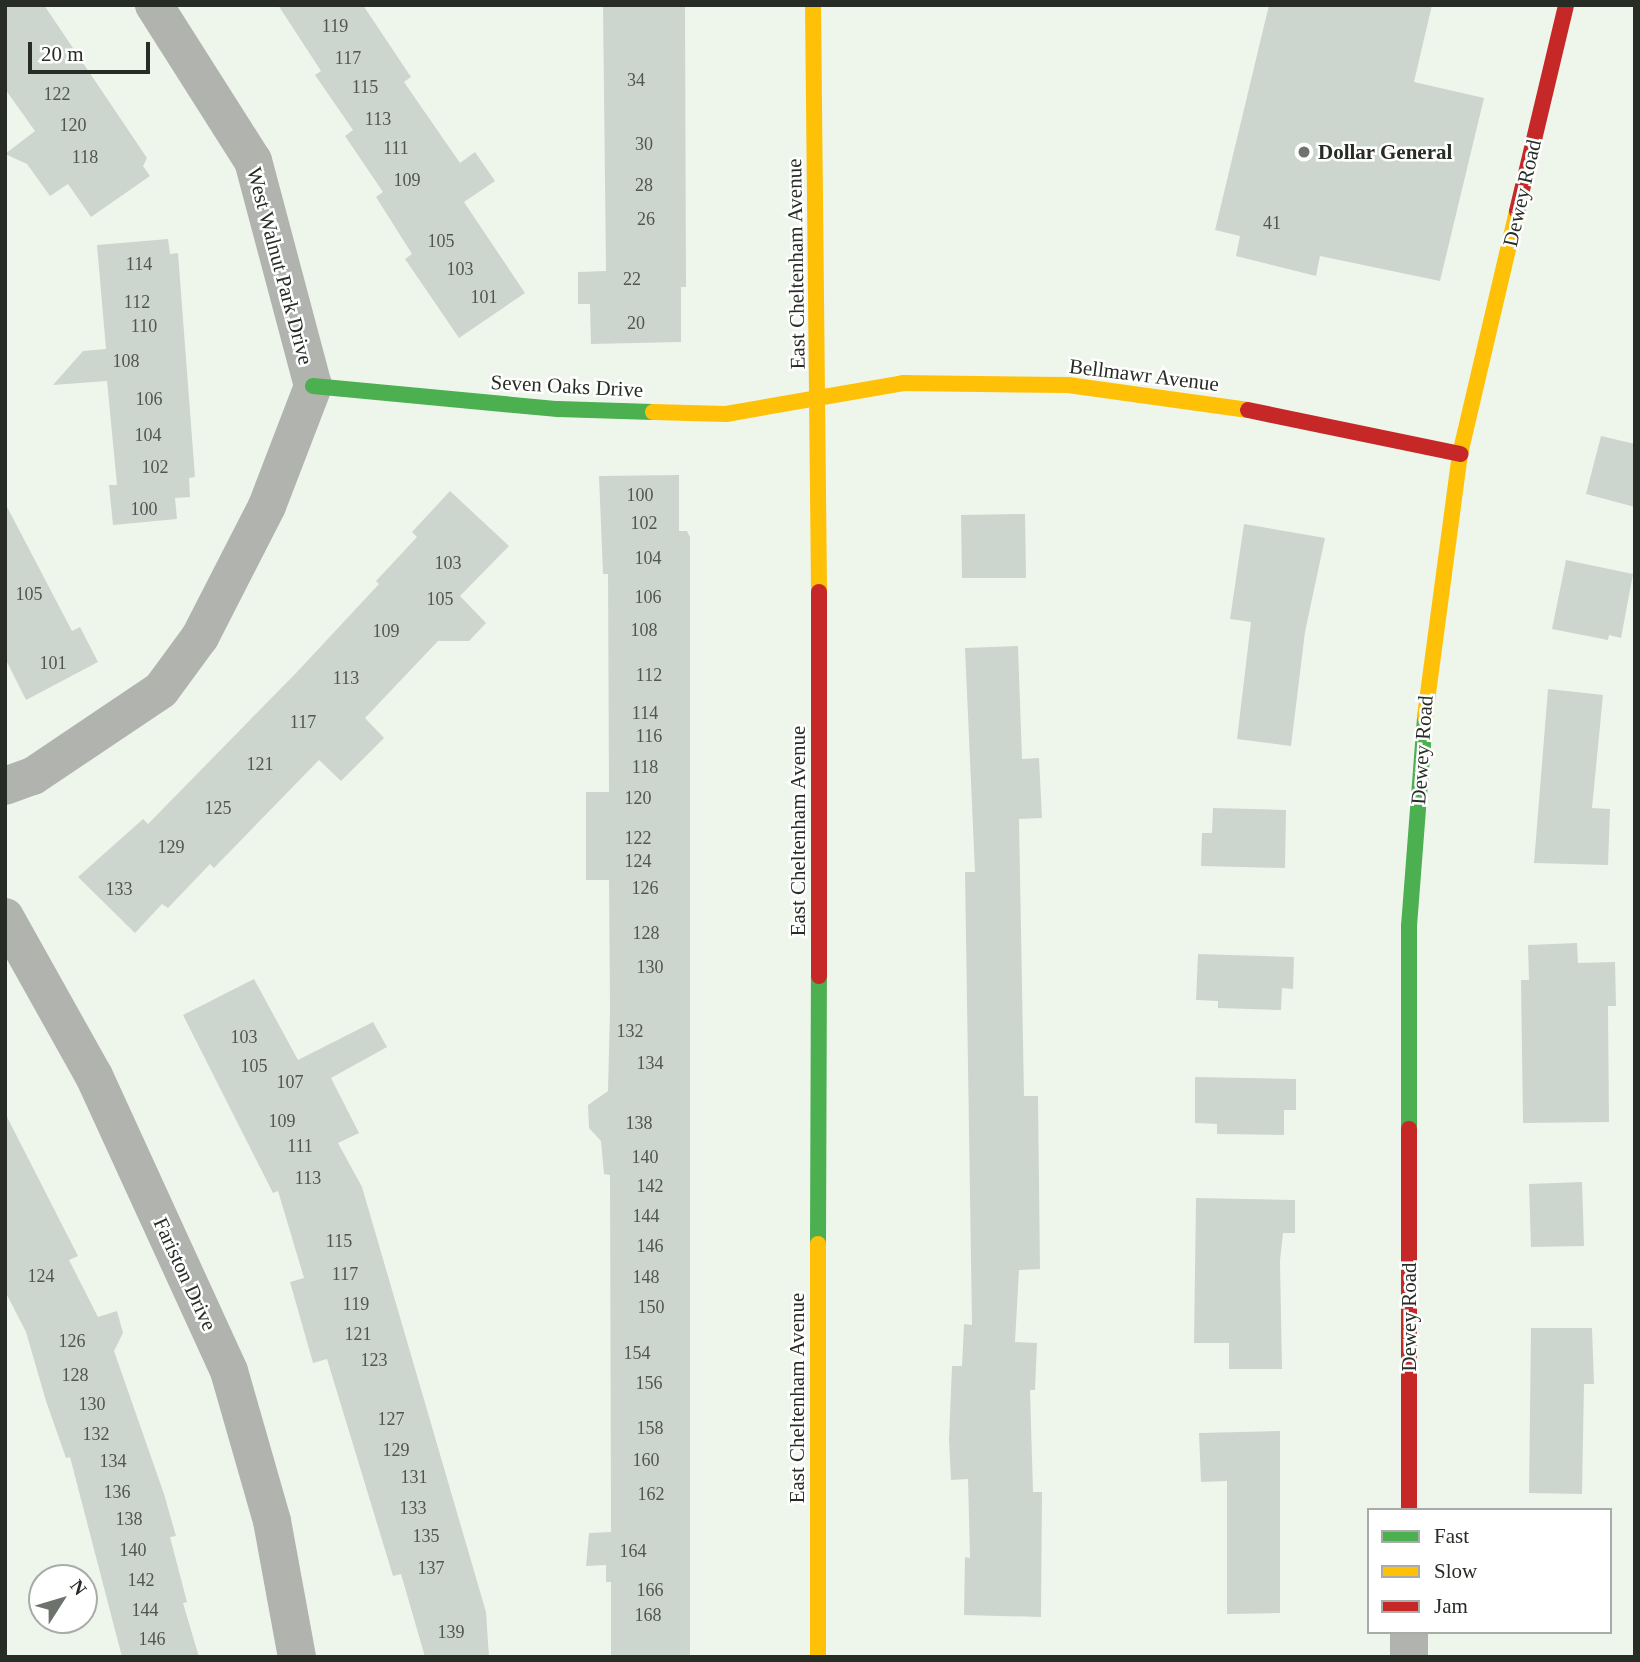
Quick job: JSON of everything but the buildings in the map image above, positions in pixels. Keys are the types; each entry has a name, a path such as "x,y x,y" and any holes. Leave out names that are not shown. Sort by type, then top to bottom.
{"main road":[{"name":"East Cheltenham Avenue","path":"813,5 818,398 818,1657"},
{"name":"Dewey Road","path":"1409,1508 1409,926 1428,680 1460,454 1566,5"},
{"name":"Bellmawr Avenue","path":"818,398 903,383 1068,385 1223,405 1460,454"},
{"name":"Seven Oaks Drive","path":"313,386 558,410 726,414 818,398"}],"street":[{"name":"West Walnut Park Drive","path":"154,5 253,161 313,386"},
{"path":"5,786 33,776 160,691 200,637 267,506 313,386"},
{"name":"Fariston Drive","path":"5,917 94,1076 229,1371 272,1521 297,1657"},
{"path":"1409,1634 1409,1657"}],"traffic: fast":[{"path":"313,386 558,409 653,412"},
{"path":"1409,1129 1409,926 1425,716"},
{"path":"818,1244 819,976"}],"traffic: slow":[{"path":"813,5 819,592"},
{"path":"1425,716 1460,454 1517,211"},
{"path":"653,412 726,414 903,383 1068,385 1248,410"},
{"path":"818,1244 818,1657"}],"traffic: jam":[{"path":"1517,211 1566,5"},
{"path":"1248,410 1460,454"},
{"path":"819,592 819,976"},
{"path":"1409,1129 1409,1508"}],"place":[{"name":"Dollar General","path":"1304,152"}]}
